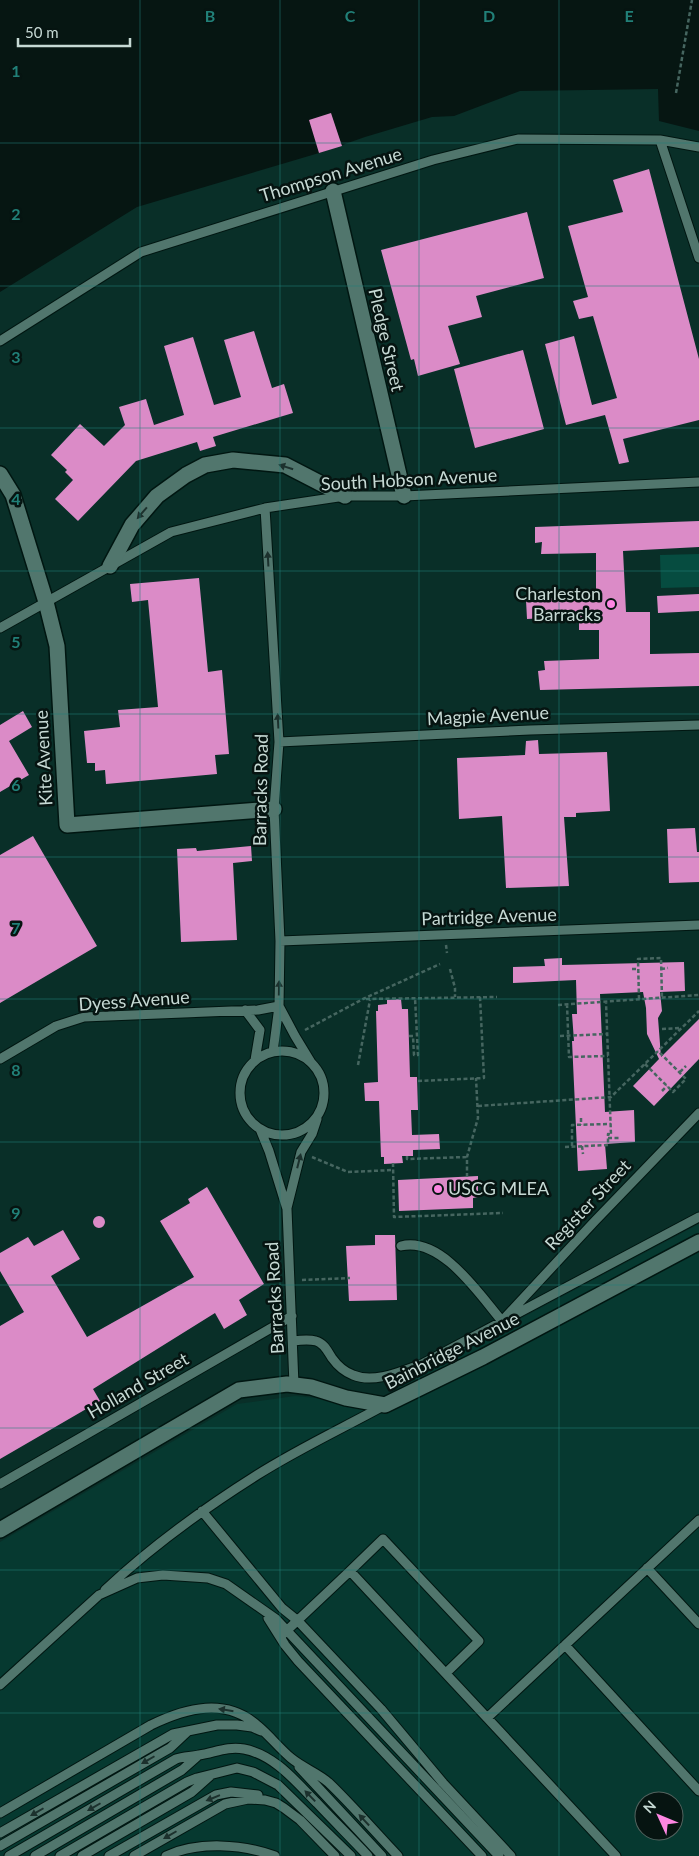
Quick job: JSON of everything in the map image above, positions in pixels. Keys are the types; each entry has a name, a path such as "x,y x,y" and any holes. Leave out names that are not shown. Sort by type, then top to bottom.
{"street":[{"name":"Pledge Street","path":"333,191 404,496"},
{"path":"110,566 132,525 157,496 186,475 205,465 233,460 285,465 345,496"},
{"path":"0,474 14,495 46,602"},
{"name":"Kite Avenue","path":"46,602 57,646 66,825 274,809"},
{"name":"Bainbridge Avenue","path":"0,1530 239,1390 286,1384 311,1387 346,1398 385,1405 483,1357 699,1242"}],"lane":[{"name":"Thompson Avenue","path":"0,340 141,252 433,160 518,139 660,140 699,147"},
{"path":"660,140 699,258"},
{"name":"South Hobson Avenue","path":"0,628 171,532 265,508 345,496 404,496 699,482"},
{"name":"Barracks Road","path":"265,508 279,742 274,809 280,941 279,1006 294,1036 312,1064"},
{"name":"Magpie Avenue","path":"279,742 530,730 699,725"},
{"name":"Partridge Avenue","path":"280,941 699,925"},
{"path":"273,1052 279,1006"},
{"name":"Dyess Avenue","path":"0,1058 56,1026 84,1018 245,1010 279,1006"},
{"path":"245,1010 260,1030 255,1060"},
{"path":"287,1208 301,1152 312,1134 320,1111 324,1097 323,1082 317,1069 307,1059 294,1052 279,1051 266,1054 255,1060 246,1070 241,1083 240,1096 243,1109 250,1120 260,1129 272,1134 286,1135 300,1131 312,1123 320,1111"},
{"name":"Register Street","path":"502,1321 699,1113"},
{"path":"260,1129 287,1208"},
{"name":"Barracks Road","path":"287,1208 294,1385"},
{"path":"293,1341 316,1340 321,1343 333,1359 346,1371 355,1376 382,1377 422,1364 699,1217"},
{"path":"401,1246 418,1244 435,1251 450,1263 502,1321"},
{"name":"Holland Street","path":"0,1484 292,1316"},
{"path":"0,1686 136,1560 202,1511 259,1474 385,1405"},
{"path":"202,1511 282,1608 298,1621 381,1709 443,1783 511,1856"},
{"path":"487,1718 699,1520"},
{"path":"283,1634 383,1539 479,1641 446,1673"},
{"path":"647,1568 699,1624"},
{"path":"350,1571 616,1856"},
{"path":"99,1595 137,1578 163,1575 208,1578 226,1584 264,1612 283,1634 499,1856"},
{"path":"283,1634 298,1661 482,1856"},
{"path":"564,1645 699,1791"},
{"path":"0,1813 151,1725 174,1714 200,1708 226,1708 244,1714 266,1733 382,1856"},
{"path":"0,1833 173,1734 217,1725 252,1727 266,1733"},
{"path":"0,1846 170,1748 187,1732"},
{"path":"9,1856 176,1759 228,1748 244,1749 263,1755 276,1764 368,1856"},
{"path":"35,1856 182,1770 199,1755"},
{"path":"291,1758 329,1783 398,1856"},
{"path":"82,1856 192,1792 210,1776 220,1771 237,1768 265,1777 278,1785 351,1856"},
{"path":"60,1856 188,1782 210,1776"},
{"path":"109,1856 216,1796 231,1792 244,1792 262,1796 276,1803 300,1820 335,1856"},
{"path":"134,1856 225,1804 248,1799 276,1803"},
{"path":"166,1856 187,1849 210,1847 240,1847 275,1856"}],"path":[{"path":"676,93 692,0"},
{"path":"446,945 447,953"},
{"path":"640,1000 638,960 661,958 662,998"},
{"path":"300,1033 363,999 440,964"},
{"path":"662,969 668,968"},
{"path":"450,969 456,988 455,998"},
{"path":"632,969 638,969"},
{"path":"558,1005 699,995"},
{"path":"418,1081 484,1078 480,997"},
{"path":"363,999 496,997"},
{"path":"408,1036 413,1036 414,1055 418,1054 415,998"},
{"path":"358,1065 370,999"},
{"path":"565,1147 608,1145 608,1134 612,1134 606,1002"},
{"path":"567,1004 569,1057 608,1056"},
{"path":"478,1106 611,1097 699,1012"},
{"path":"662,1029 682,1028"},
{"path":"560,1036 607,1034"},
{"path":"645,1064 673,1092 686,1079 658,1051"},
{"path":"680,1072 686,1066"},
{"path":"467,1177 467,1157 478,1118 476,1078"},
{"path":"662,1091 667,1086"},
{"path":"581,1118 581,1125"},
{"path":"572,1146 572,1125 611,1124"},
{"path":"608,1138 619,1138"},
{"path":"582,1146 583,1154"},
{"path":"308,1155 348,1172 393,1170"},
{"path":"407,1156 407,1159 467,1157"},
{"path":"392,1163 394,1217 503,1213"},
{"path":"302,1280 350,1278"}],"shaded area":[{"path":"0,0 699,0 699,131 659,121 658,89 520,91 454,116 432,117 137,207 0,292"},
{"path":"699,554 699,587 661,588 660,555"},
{"path":"699,1224 699,1856 0,1856 0,1542 237,1404 295,1396 402,1406 399,1380 414,1375"}],"building":[{"path":"331,113 342,146 319,153 309,120"},
{"path":"649,169 699,359 699,420 623,439 629,462 619,464 605,415 566,425 545,344 574,336 592,405 617,398 593,316 579,319 573,301 588,297 568,226 623,212 613,180"},
{"path":"527,212 544,278 476,296 482,317 448,326 460,364 418,376 414,359 411,360 381,250"},
{"path":"254,331 272,388 284,384 293,413 213,437 216,446 200,451 197,442 136,461 78,521 55,499 73,480 65,472 67,470 51,455 80,424 104,446 125,425 119,407 146,399 154,425 184,415 164,346 193,337 214,405 241,397 224,340"},
{"path":"523,350 544,429 475,448 454,369"},
{"name":"Charleston Barracks","path":"699,521 699,547 623,551 626,612 650,612 650,654 699,653 699,686 540,690 538,671 545,670 544,661 599,659 599,630 579,630 579,616 527,619 526,600 596,595 596,553 541,554 542,542 535,543 535,527"},
{"path":"199,578 208,672 222,670 229,754 215,755 217,774 106,784 105,770 95,771 95,763 87,763 84,731 120,727 118,710 158,707 148,600 132,602 130,584"},
{"path":"699,594 699,611 658,613 657,596"},
{"path":"23,711 32,727 9,741 29,775 0,792 0,725"},
{"path":"538,740 539,754 607,752 610,811 576,813 576,817 564,817 569,886 506,888 502,816 459,819 457,758 525,755 526,741"},
{"path":"695,828 697,852 699,852 699,882 669,883 667,829"},
{"path":"33,836 97,946 0,1003 0,855"},
{"path":"251,846 252,861 233,863 237,940 181,942 177,849 196,848 197,851"},
{"path":"562,958 562,965 684,962 685,991 660,992 662,1011 658,1018 661,1057 699,1019 699,1059 654,1106 633,1086 659,1059 647,1034 643,992 600,994 605,1112 634,1110 635,1142 605,1144 607,1169 578,1171 572,1041 574,1041 572,1014 577,1014 576,980 513,983 513,967 545,966 544,959"},
{"path":"401,999 402,1009 408,1009 410,1077 417,1077 418,1110 411,1110 412,1135 439,1134 440,1149 413,1150 413,1156 402,1156 403,1163 384,1164 384,1157 381,1157 379,1101 365,1101 364,1083 378,1082 376,1011 378,1011 378,1005 387,1004 387,1000"},
{"name":"USCG MLEA","path":"478,1176 478,1197 473,1198 473,1208 399,1211 398,1180"},
{"path":"207,1187 264,1284 239,1300 247,1315 224,1329 215,1313 93,1389 100,1401 0,1459 0,1326 24,1312 0,1271 0,1253 28,1237 34,1246 63,1230 80,1259 51,1276 87,1337 194,1277 160,1221 190,1203 188,1199"},
{"path":"101,1216 104,1217 104,1227 97,1228 94,1227 93,1220 94,1217"},
{"path":"375,1235 395,1235 397,1300 349,1301 346,1246 375,1245"}],"place":[{"name":"Charleston Barracks","path":"611,604"},
{"name":"USCG MLEA","path":"438,1189"}]}
